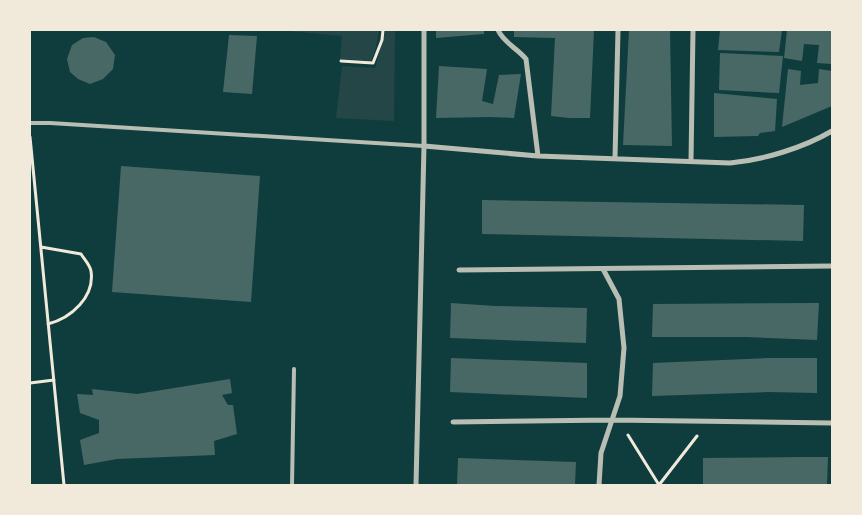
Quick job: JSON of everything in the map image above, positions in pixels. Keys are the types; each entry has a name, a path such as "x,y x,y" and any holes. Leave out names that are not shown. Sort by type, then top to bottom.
{"street":[{"path":"416,485 424,146 424,30"},
{"path":"498,30 503,40 520,52 526,59 538,156"},
{"path":"615,158 618,30"},
{"path":"691,161 693,30"},
{"path":"424,146 538,156 730,163 750,161 816,141 832,131"},
{"path":"459,270 832,266"},
{"path":"599,485 601,453 620,396 624,348 619,299 603,269"},
{"path":"453,422 612,420 832,423"}],"lane":[{"path":"30,123 424,146"},
{"path":"292,485 294,369"}],"path":[{"path":"341,61 373,63 382,40 382,30"},
{"path":"30,137 64,485"},
{"path":"41,247 81,254 91,269 91,287 76,310 65,318 48,324"},
{"path":"30,383 54,380"},
{"path":"619,421 659,485 708,422"}],"shaded area":[{"path":"278,30 379,30 371,61 340,59 342,36"},
{"path":"386,30 395,30 394,121 336,118 342,66 375,68"}],"building":[{"path":"436,30 484,30 484,34 436,38"},
{"path":"514,30 594,30 590,118 551,116 555,38 514,37"},
{"path":"629,30 670,30 672,146 623,145"},
{"path":"720,30 782,30 779,52 718,50"},
{"path":"787,30 832,30 832,64 817,63 819,45 804,44 802,61 784,58"},
{"path":"229,35 257,36 252,94 223,92"},
{"path":"94,37 106,42 115,55 113,69 103,79 90,84 78,79 70,72 67,59 72,45 83,38"},
{"path":"720,53 783,56 779,93 719,90"},
{"path":"439,66 487,69 482,101 493,104 499,75 521,74 514,118 436,118"},
{"path":"788,69 801,71 800,85 818,83 819,69 832,71 832,106 782,127"},
{"path":"714,93 777,99 775,131 760,133 758,136 714,137"},
{"path":"121,166 260,176 251,302 112,292"},
{"path":"482,200 804,205 803,241 482,234"},
{"path":"451,303 587,308 586,343 450,338"},
{"path":"819,303 817,340 746,337 652,337 653,304"},
{"path":"451,358 587,363 587,398 450,392"},
{"path":"817,358 817,393 768,392 652,396 653,363"},
{"path":"230,379 232,393 222,395 228,405 233,405 237,434 214,441 215,455 117,459 84,465 80,440 99,433 99,420 80,413 77,394 93,395 92,389 137,394"},
{"path":"828,457 827,485 703,485 703,458"},
{"path":"458,458 576,462 575,485 457,485"}]}
